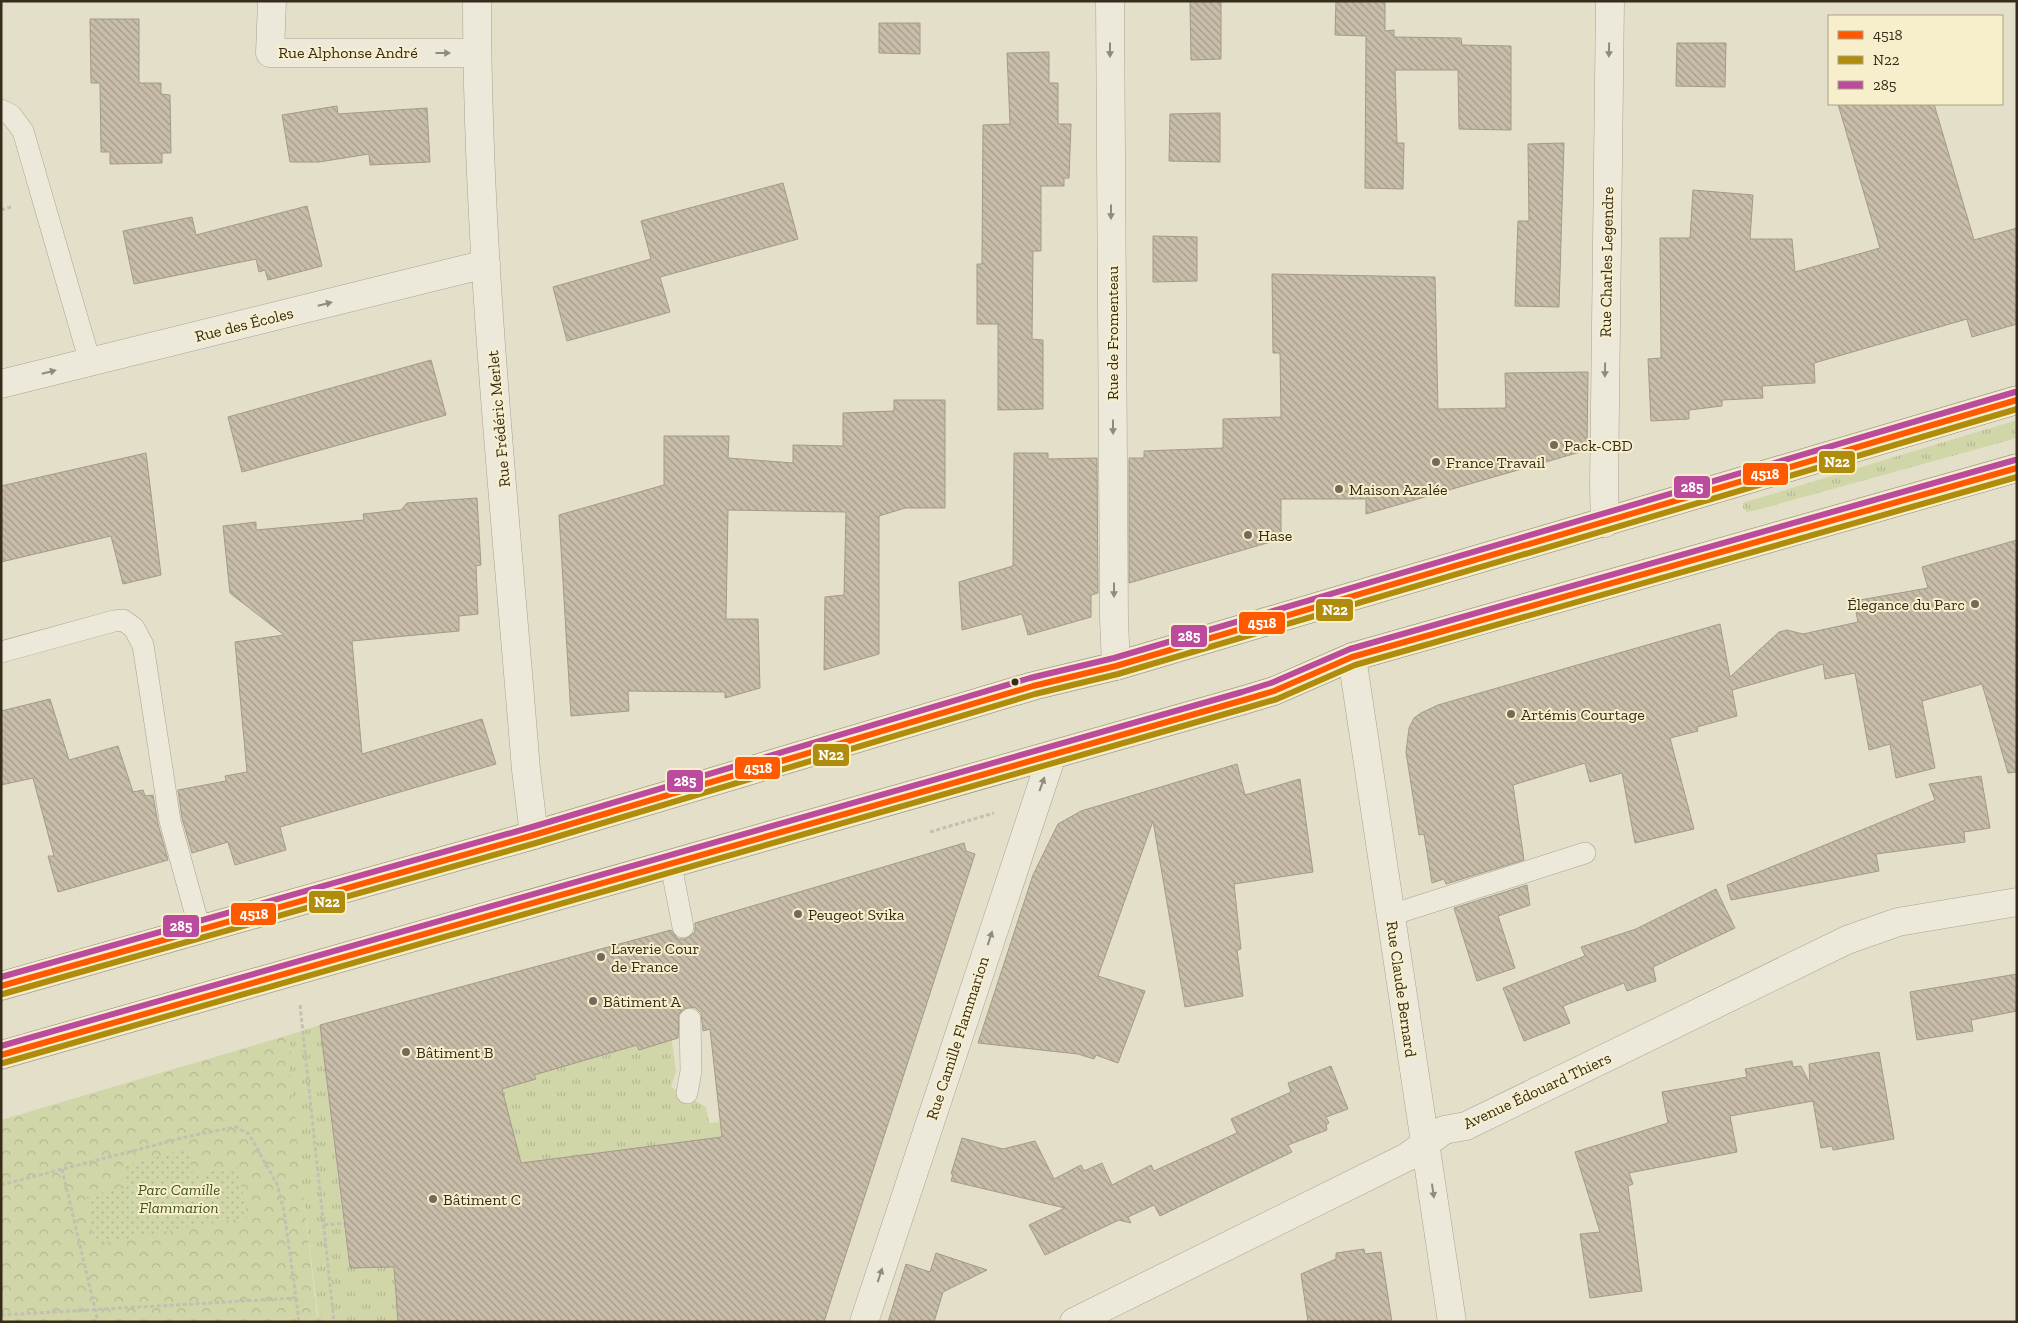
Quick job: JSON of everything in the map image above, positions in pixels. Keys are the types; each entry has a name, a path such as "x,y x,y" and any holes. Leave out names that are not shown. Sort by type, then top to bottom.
{"main road":[{"path":"1,986 534,835 1033,686 1116,666 2017,400"},
{"path":"1,1055 671,865 1274,691 1352,657 2017,468"}],"street":[{"name":"Rue Alphonse André","path":"272,1 270,52 476,53"},
{"name":"Rue Frédéric Merlet","path":"476,1 476,53 486,264 526,770 534,835"},
{"name":"Rue de Fromenteau","path":"1110,1 1114,619 1116,666"},
{"name":"Rue Charles Legendre","path":"1605,523 1610,1"},
{"name":"Rue des Écoles","path":"1,384 486,264"},
{"name":"Rue Claude Bernard","path":"1352,657 1452,1322"},
{"name":"Rue Camille Flammarion","path":"864,1322 1052,755"},
{"name":"Avenue Édouard Thiers","path":"1074,1322 1407,1156 1444,1130 1466,1126 1848,940 1898,922 2017,902"}],"lane":[{"path":"1,110 11,115 23,131 90,362"},
{"path":"1,652 114,621 123,620 134,628 143,645 170,821 200,930"},
{"path":"1391,915 1585,853"},
{"path":"671,865 683,926"},
{"path":"688,1093 691,1071 690,1019"}],"path":[{"path":"930,832 1000,812"},
{"path":"296,972 334,1322"},
{"path":"1,1185 190,1136 236,1127 249,1134 277,1184 284,1211 299,1322"},
{"path":"62,1169 98,1322"},
{"path":"324,1224 344,1222"},
{"path":"1,1315 95,1308 296,1298"}],"green space":[{"path":"2017,420 2017,438 1760,509 1747,512 1743,508 1743,503 1749,501"},
{"path":"661,1019 669,1019 676,1072 671,1087 706,1107 709,1123 720,1122 723,1137 529,1162 538,1198 533,1215 540,1275 395,1282 398,1322 329,1322 328,1317 318,1317 287,1055 291,1055 289,1035 320,1025 349,1268 433,1265 431,1244 449,1244 450,1251 488,1249 487,1242 522,1241 519,1201 530,1197 513,1133 451,1150 419,1155 417,1136 430,1134 426,1097 440,1094 441,1098 463,1092 462,1088 497,1078 501,1089 535,1079 533,1069 569,1059 570,1064 623,1049 623,1043 635,1040 639,1050 662,1043"},
{"name":"Parc Camille Flammarion","path":"289,1035 291,1055 288,1056 317,1317 328,1316 329,1322 1,1322 1,1120"},
{"path":"187,1149 193,1175 237,1167 248,1217 94,1244 87,1196 127,1188 123,1166"}],"building":[{"path":"1190,1 1221,1 1221,59 1191,60"},
{"path":"1336,1 1385,1 1385,31 1394,30 1394,37 1461,38 1462,45 1511,46 1511,130 1459,129 1458,70 1395,70 1397,143 1404,143 1403,189 1365,188 1366,36 1335,35"},
{"path":"90,19 139,19 139,83 161,83 161,94 170,95 171,153 162,153 162,163 110,164 110,152 101,152 100,83 91,83"},
{"path":"879,23 920,23 920,54 879,53"},
{"path":"1677,43 1726,43 1725,87 1676,86"},
{"path":"1049,52 1049,83 1058,83 1058,124 1071,124 1069,178 1064,178 1064,186 1041,186 1041,251 1033,251 1032,339 1043,340 1043,409 998,410 998,324 977,324 977,264 982,264 983,125 1010,124 1007,53"},
{"path":"1838,105 1934,105 1974,240 2017,228 2017,324 1972,337 1967,319 1814,363 1815,383 1762,386 1763,398 1722,400 1722,406 1689,410 1689,419 1651,421 1648,359 1661,358 1660,238 1690,238 1693,190 1753,195 1750,239 1792,239 1795,272 1880,248"},
{"path":"337,106 338,114 427,108 430,162 370,165 369,154 319,162 290,162 282,115"},
{"path":"1220,113 1220,162 1169,161 1170,114"},
{"path":"1564,143 1559,307 1515,306 1518,221 1529,221 1528,144"},
{"path":"783,183 798,239 660,277 670,312 567,341 553,287 651,259 641,221"},
{"path":"307,206 322,266 268,280 265,270 259,272 256,259 134,284 123,231 192,217 196,235"},
{"path":"1153,236 1197,237 1197,281 1153,282"},
{"path":"1272,274 1435,277 1438,409 1506,408 1505,373 1588,372 1587,450 1366,514 1366,499 1281,499 1281,539 1129,583 1129,458 1144,458 1144,451 1223,448 1223,419 1281,417 1280,353 1273,353"},
{"path":"431,360 446,415 242,472 228,417"},
{"path":"894,400 945,400 945,508 905,508 879,516 879,654 824,670 825,597 844,595 846,512 728,510 726,619 758,619 760,688 725,698 725,692 628,691 629,711 571,716 559,515 664,485 664,436 729,436 728,458 793,463 793,445 843,446 843,413 894,411"},
{"path":"146,453 161,575 123,584 111,536 1,562 1,486"},
{"path":"1014,453 1048,453 1048,459 1097,458 1098,593 1091,595 1091,617 1028,635 1022,614 962,630 959,582 1013,566"},
{"path":"477,498 481,565 476,566 478,614 459,616 459,631 352,641 362,754 482,719 496,764 280,827 286,850 235,865 228,842 192,853 182,818 178,790 226,781 225,776 247,772 235,642 284,635 230,593 223,526 256,522 256,530 364,520 363,514 401,510 407,503"},
{"path":"2017,540 2017,772 2008,773 1982,684 1922,701 1935,768 1896,778 1890,744 1869,750 1855,673 1825,679 1823,664 1732,690 1737,716 1697,727 1698,731 1670,738 1694,829 1635,843 1622,773 1590,782 1585,763 1513,785 1524,860 1446,884 1444,879 1432,883 1424,834 1419,835 1406,752 1409,728 1414,718 1421,713 1438,705 1720,624 1730,677 1779,632 1787,630 1803,634 1858,622 1854,601 1928,588 1922,567"},
{"path":"50,699 69,760 118,746 133,792 143,790 145,796 153,795 158,824 168,860 58,892 48,856 54,856 33,778 1,785 1,711"},
{"path":"1237,764 1245,795 1300,779 1313,872 1234,884 1241,949 1237,950 1243,996 1185,1007 1153,821 1098,976 1145,991 1118,1063 1096,1055 1094,1059 1078,1054 978,1043 1033,875 1058,824 1081,811"},
{"path":"1981,776 1990,828 1964,832 1965,842 1876,854 1879,871 1731,900 1727,885 1935,800 1929,784"},
{"path":"964,843 966,851 975,854 824,1322 398,1322 394,1267 350,1268 320,1025 671,930 678,939 686,939 695,932 695,923","holes":["689,1007 696,1008 701,1013 703,1031 710,1029 722,1137 521,1163 502,1089 536,1079 534,1075 637,1045 639,1050 678,1038 679,1013"]},
{"path":"1527,885 1530,905 1498,916 1515,968 1477,981 1454,908"},
{"path":"1716,889 1735,928 1653,967 1656,981 1627,991 1624,983 1563,1006 1570,1023 1524,1041 1503,988 1585,956 1581,947 1636,929"},
{"path":"2017,974 2017,1011 1971,1020 1973,1031 1917,1040 1910,992"},
{"path":"1879,1052 1894,1139 1833,1150 1832,1146 1821,1148 1813,1101 1730,1116 1737,1152 1629,1173 1633,1184 1628,1186 1642,1291 1590,1298 1580,1234 1600,1232 1575,1152 1668,1123 1662,1092 1747,1077 1745,1069 1792,1061 1793,1067 1801,1066 1810,1084 1809,1064"},
{"path":"1331,1066 1348,1109 1326,1117 1329,1123 1326,1125 1327,1130 1288,1145 1292,1152 1160,1216 1154,1205 1128,1217 1131,1223 1119,1220 1045,1255 1029,1225 1065,1208 951,1181 953,1174 951,1174 962,1138 1003,1149 1035,1141 1054,1179 1081,1165 1084,1171 1102,1163 1112,1185 1151,1165 1154,1171 1237,1133 1231,1119 1291,1092 1288,1083"},
{"path":"1364,1249 1365,1254 1381,1252 1392,1322 1308,1322 1301,1274 1336,1259 1336,1253"},
{"path":"936,1253 987,1270 943,1292 934,1322 888,1322 906,1264 930,1272"}],"transit line":[{"name":"285","path":"1,977 532,827 1030,678 1114,658 2015,392"},
{"name":"4518","path":"1,986 534,835 1033,686 1116,666 2017,400"},
{"name":"N22","path":"3,994 536,843 1035,694 1118,674 2017,409"},
{"name":"285","path":"1,1046 1242,692 1271,683 1350,649 2015,460"},
{"name":"4518","path":"1,1055 1244,700 1274,691 1352,657 2017,468"},
{"name":"N22","path":"3,1063 1277,699 1355,665 2017,477"}],"place":[{"name":"Pack-CBD","path":"1554,445"},
{"name":"France Travail","path":"1436,462"},
{"name":"Maison Azalée","path":"1339,489"},
{"name":"Hase","path":"1248,535"},
{"name":"Élegance du Parc","path":"1975,604"},
{"name":"Artémis Courtage","path":"1511,714"},
{"name":"Peugeot Svika","path":"798,914"},
{"name":"Laverie Cour de France","path":"601,957"},
{"name":"Bâtiment A","path":"593,1001"},
{"name":"Bâtiment B","path":"406,1052"},
{"name":"Bâtiment C","path":"433,1199"}]}
